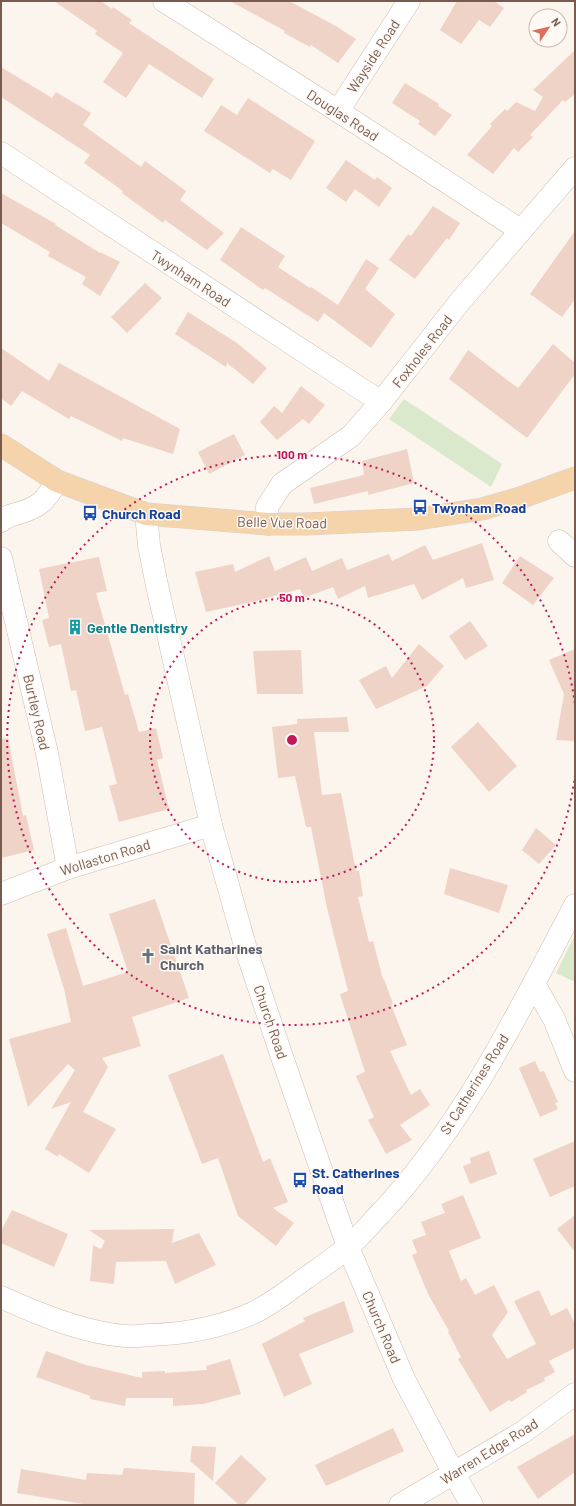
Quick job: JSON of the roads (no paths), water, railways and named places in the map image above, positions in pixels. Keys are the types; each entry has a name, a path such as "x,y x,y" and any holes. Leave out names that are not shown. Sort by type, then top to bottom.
{"main road":[{"name":"Belle Vue Road","path":"1,445 57,481 146,514 268,524 306,524 418,519 482,509 520,498 575,478"}],"street":[{"name":"Douglas Road","path":"164,1 338,111 520,230"},
{"name":"Wayside Road","path":"338,111 409,1"},
{"name":"Twynham Road","path":"1,154 381,402"},
{"name":"Foxholes Road","path":"268,524 268,507 282,484 351,436 381,402 462,299 575,168"},
{"path":"1,521 5,517 30,510 39,504 49,496 57,481"},
{"name":"Church Road","path":"146,514 149,545 156,581 211,825 249,956 348,1247 404,1379 472,1505"},
{"path":"559,541 575,556"},
{"name":"Burtley Road","path":"1,558 47,753 68,868"},
{"name":"Wollaston Road","path":"1,894 68,868 211,825"},
{"name":"St Catherines Road","path":"1,1297 44,1316 95,1331 126,1336 172,1334 223,1324 254,1312 276,1300 348,1247 402,1190 462,1107 534,984 575,905"},
{"path":"534,984 554,1018 575,1071"},
{"name":"Warren Edge Road","path":"400,1505 523,1432 575,1394"}],"place":[{"name":"Twynham Road","path":"420,507"},
{"name":"Church Road","path":"90,513"},
{"name":"Gentle Dentistry","path":"75,627"},
{"name":"Saint Katharines Church","path":"148,956"},
{"name":"St. Catherines Road","path":"300,1180"}]}
